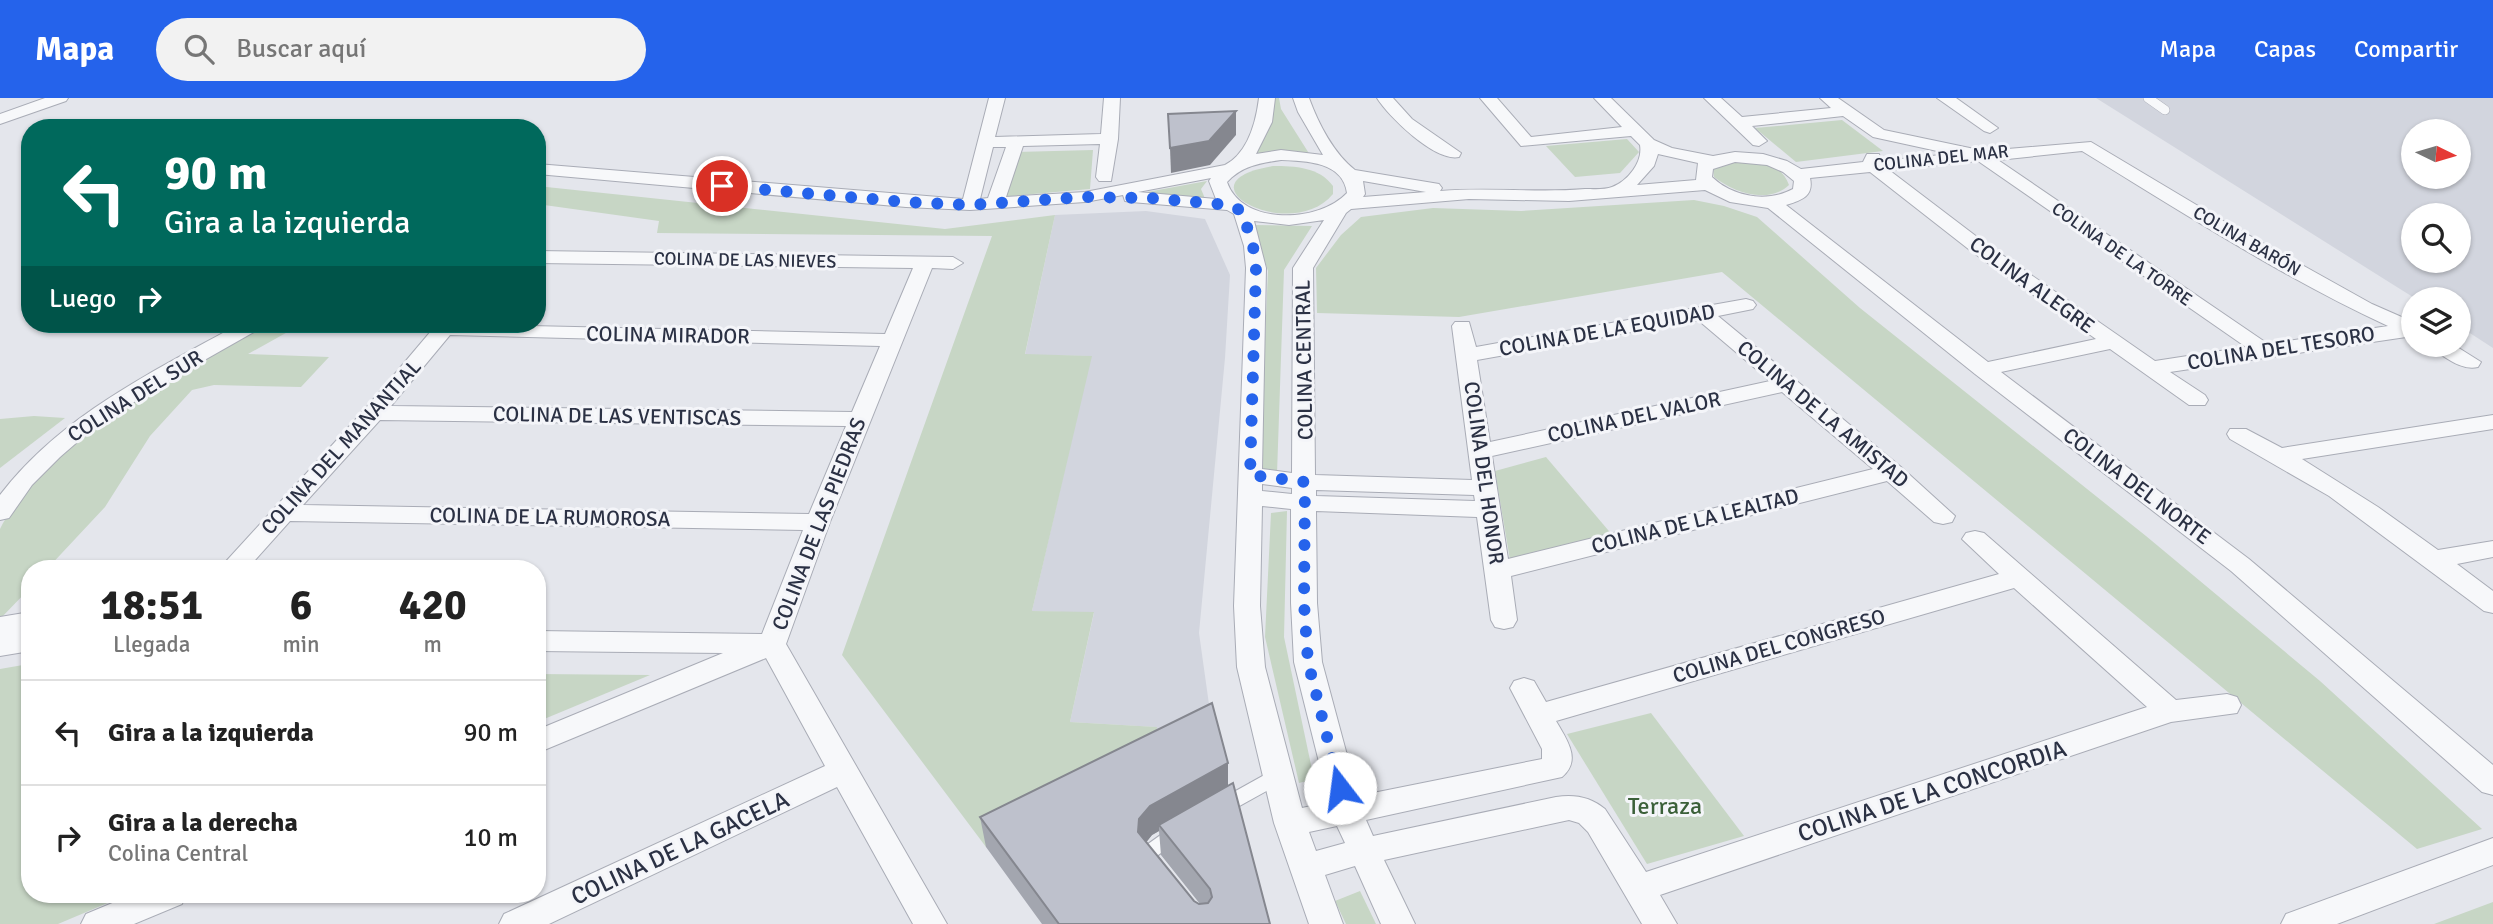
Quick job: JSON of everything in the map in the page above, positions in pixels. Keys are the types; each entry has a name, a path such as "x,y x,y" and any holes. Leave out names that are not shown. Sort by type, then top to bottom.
{"street":[{"path":"0,108 27,98"},
{"path":"0,119 60,98"},
{"path":"970,205 997,98"},
{"path":"1105,177 1112,98"},
{"path":"1267,98 1264,122 1235,166 1219,181 1219,193 1236,208 1253,246 1256,268 1247,606 1251,667 1290,823 1326,924"},
{"path":"1301,98 1306,112 1356,184 1356,194 1343,207"},
{"path":"1385,98 1390,108 1402,120 1452,153"},
{"path":"1488,98 1545,162"},
{"path":"546,170 906,202 970,205 1085,197 1150,198 1236,208 1281,219 1302,219 1343,207 1468,194 1569,196 1708,184 1728,195 1772,202 1785,200 1802,192 1803,180 1798,174 1777,163 1749,157 1713,161 1668,152 1648,144 1602,98"},
{"path":"1712,98 1759,141"},
{"path":"1828,98 1879,134 1980,155"},
{"path":"1945,98 1990,128"},
{"path":"1739,122 1845,111"},
{"path":"1527,142 1635,131"},
{"path":"1871,165 1879,134"},
{"path":"988,142 1110,139"},
{"path":"995,204 1016,142"},
{"path":"1615,193 1638,176 1648,163 1651,153 1648,144"},
{"name":"COLINA DEL MAR","path":"1798,174 2085,146"},
{"name":"COLINA BARÓN","path":"2085,146 2218,226 2365,308 2401,324"},
{"name":"COLINA DE LA TORRE","path":"1980,155 2266,352"},
{"path":"1085,197 1235,166 1261,157 1301,156 1344,170 1468,194"},
{"path":"1708,184 1702,171 1713,161"},
{"name":"COLINA ALEGRE","path":"1871,165 1978,247 2197,400"},
{"name":"COLINA DEL NORTE","path":"1772,202 1976,363 2240,565 2489,774"},
{"name":"COLINA CENTRAL","path":"1343,207 1303,268 1308,662 1347,813 1398,924"},
{"name":"COLINA DE LAS NIEVES","path":"546,257 953,263"},
{"name":"COLINA DE LAS PIEDRAS","path":"923,921 844,771 772,644 818,522 925,263"},
{"name":"COLINA DE LA EQUIDAD","path":"1468,355 1746,305"},
{"name":"COLINA DE LA AMISTAD","path":"1702,313 1942,516"},
{"name":"COLINA DEL HONOR","path":"1462,326 1504,620"},
{"path":"1976,363 2092,328"},
{"name":"COLINA MIRADOR","path":"546,330 893,340"},
{"name":"COLINA DEL TESORO","path":"2151,368 2401,331"},
{"name":"COLINA DEL SUR","path":"0,512 34,467 77,430 118,402 238,333"},
{"name":"COLINA DEL MANANTIAL","path":"240,560 374,413 441,333"},
{"path":"1976,363 2112,342"},
{"path":"2461,357 2470,362"},
{"name":"COLINA DEL VALOR","path":"1481,450 1787,384"},
{"name":"COLINA DE LAS VENTISCAS","path":"374,413 860,418"},
{"path":"2281,455 2493,422"},
{"path":"2238,434 2281,455 2434,559 2493,604"},
{"name":"COLINA DE LA LEALTAD","path":"1498,570 1893,472"},
{"path":"1249,486 1305,492 1486,498"},
{"name":"COLINA DE LA RUMOROSA","path":"283,513 818,522"},
{"path":"1975,538 2170,711"},
{"path":"2434,559 2493,549"},
{"name":"COLINA DEL CONGRESO","path":"1539,715 2018,578"},
{"path":"0,627 21,623"},
{"path":"546,641 772,644"},
{"path":"0,646 21,642"},
{"path":"546,737 772,644"},
{"path":"1290,823 1551,769 1557,764 1557,748 1524,688"},
{"name":"COLINA DE LA CONCORDIA","path":"1640,888 2170,711 2227,705"},
{"name":"COLINA DE LA GACELA","path":"516,924 844,771"},
{"path":"1306,867 1363,851 1556,809 1582,809 1599,823 1660,924"},
{"path":"2298,924 2493,851"},
{"path":"98,924 148,903"}],"lane":[{"path":"2148,98 2165,110"},
{"path":"1206,817 1279,776"},
{"path":"1168,881 1150,859 1151,851 1157,844 1181,830"}],"shaded area":[{"path":"2096,98 2493,98 2493,348 2471,334 2471,287 2401,287 2401,290"},
{"path":"1146,211 1205,219 1230,275 1225,358 1199,633 1213,733 1154,751 1156,727 1070,722 1094,613 1032,611 1091,356 1025,355 1055,215"}],"green space":[{"path":"1271,98 1279,98 1281,109 1310,155 1254,155"},
{"path":"1842,120 1883,151 1796,162 1755,128"},
{"path":"1627,139 1639,152 1620,173 1575,177 1546,146"},
{"path":"1093,150 1090,189 1000,197 1014,152"},
{"path":"1729,162 1756,162 1772,166 1779,170 1789,185 1771,194 1741,191 1714,177 1713,168"},
{"path":"1273,166 1314,171 1333,186 1333,194 1314,208 1292,213 1269,212 1250,205 1237,195 1234,184 1245,174"},
{"path":"1207,181 1201,189 1206,201 1136,194"},
{"path":"546,187 945,229 1055,215 1025,354 1092,356 1032,611 1094,612 1070,722 1157,727 1154,751 986,847 842,655 992,236 657,233 659,221 546,205"},
{"path":"1694,200 1757,217 1860,308 2146,536 2320,681 2482,829 2417,849 1722,272 1459,317 1317,313 1316,268 1341,235 1361,217 1433,208 1521,211"},
{"path":"1253,225 1312,226 1284,270 1277,474 1259,473 1268,271"},
{"path":"252,333 286,333 248,354 329,357 301,387 214,385 192,390 150,436 105,507 55,560 21,560 21,597 0,619 0,529 9,513 53,463 80,439 109,417"},
{"path":"34,416 65,418 0,468 0,419"},
{"path":"1546,457 1614,537 1510,560 1495,471"},
{"path":"1287,511 1284,637 1314,779 1299,783 1265,637 1271,513"},
{"path":"21,665 21,903 108,903 58,924 0,924 0,669"},
{"path":"546,674 650,675 546,718"},
{"name":"Terraza","path":"1651,713 1744,836 1647,864 1567,734"},
{"path":"1360,891 1376,924 1346,924 1335,901"},
{"path":"2493,902 2493,924 2434,924"}],"building":[{"path":"1236,111 1209,141 1170,148 1168,114"},
{"path":"1212,703 1228,763 1150,806 1139,819 1138,832 1194,901 1199,904 1208,903 1212,897 1210,889 1159,825 1233,783 1270,924 1059,924 980,817"}],"route":[{"path":"722,186 970,205 1085,197 1150,198 1229,205 1242,211 1253,246 1256,268 1250,475 1305,482 1304,603 1308,662 1340,788"}]}
